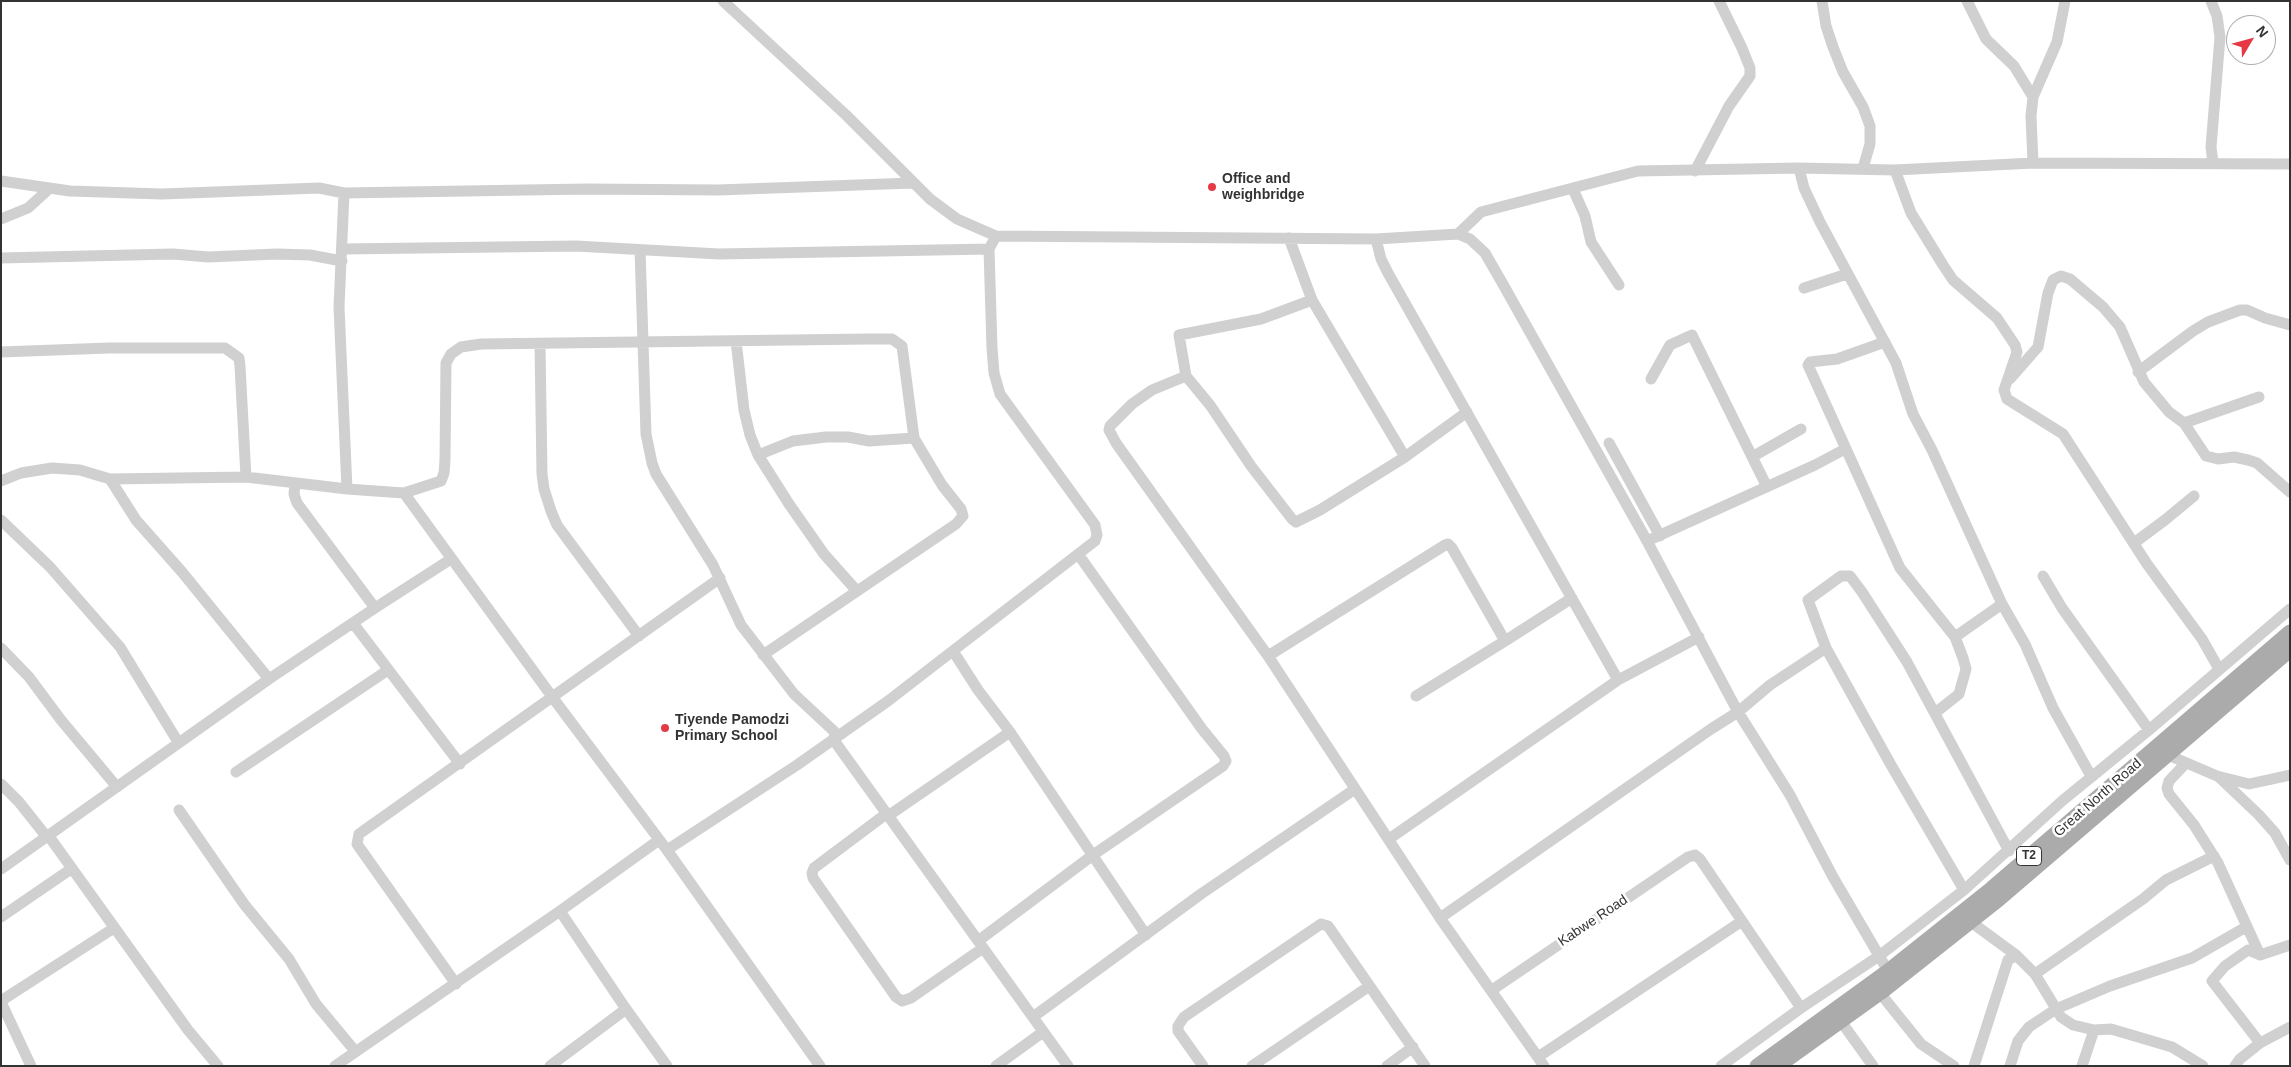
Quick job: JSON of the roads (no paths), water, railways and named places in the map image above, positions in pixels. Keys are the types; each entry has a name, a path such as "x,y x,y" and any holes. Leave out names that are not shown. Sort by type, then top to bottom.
{"main road":[{"name":"Great North Road","path":"1757,1066 1888,971 1991,889 2290,632"},
{"name":"Great North Road","path":"1778,1066 1880,993 1971,922 2290,650"}],"street":[{"path":"723,1 846,115 913,183 950,214 996,236 1376,239 1458,234 1470,239 1485,252 1647,541 1738,712 1790,795 1832,877 1888,971"},
{"path":"1695,171 1729,106 1750,76 1750,68 1742,48 1719,1"},
{"path":"1967,1 1986,39 2014,66 2033,97"},
{"path":"2033,163 2031,116 2033,97 2057,42 2065,1"},
{"path":"2211,1 2217,16 2220,37 2211,147 2213,163"},
{"path":"1825,2 1826,26 1833,47 1843,72 1864,107 1870,126 1870,144 1863,168"},
{"path":"1458,234 1481,212 1638,171 1799,168 1895,170 2033,163 2290,164"},
{"path":"1799,168 1804,188 1847,274 1896,363 1913,414 1940,467 2002,604 2025,644 2053,708 2091,776"},
{"path":"1895,170 1911,213 1953,280 1997,318 2015,345 2017,352 2004,390 2007,399 2063,434 2146,564 2202,639 2220,669"},
{"path":"1,181 70,191 162,194 319,188 344,193 587,189 718,190 913,183"},
{"path":"1,219 28,208 50,188"},
{"path":"1573,189 1585,216 1591,242 1619,285"},
{"path":"344,193 339,307 347,489"},
{"path":"666,850 797,765 888,702 1095,541 1097,535 1095,525 1000,394 994,373 992,348 989,250 996,236"},
{"path":"1289,238 1312,300 1405,457"},
{"path":"1376,239 1388,274 1618,680"},
{"path":"1,258 173,254 208,257 276,254 342,255 576,246 719,254 989,250"},
{"path":"640,250 646,434 656,474 720,578 741,625 794,694 835,737 887,815 1068,1066"},
{"path":"1804,288 1847,274"},
{"path":"2007,382 2038,347 2048,293 2053,280 2060,276 2070,279 2112,316 2124,335 2138,372 2169,412 2184,423 2206,456 2213,459 2234,457 2257,463 2290,492"},
{"path":"1312,300 1261,319 1179,335 1186,376 1210,405 1263,482 1292,520 1296,522 1320,510 1405,457 1467,412"},
{"path":"2138,372 2193,331 2208,322 2240,310 2247,310 2265,318 2290,325"},
{"path":"1651,379 1670,345 1692,335 1767,487"},
{"path":"1,481 21,473 52,468 80,470 110,479 246,477 295,484 404,493 441,481 444,473 446,363 451,354 461,347 480,344 892,339 898,342 904,352 914,438 942,485 962,509 963,516 956,524 856,590 763,655"},
{"path":"736,341 744,410 750,435 758,455 824,554 856,590"},
{"path":"1885,342 1837,359 1809,363 1816,386 1866,489 1900,568 1955,637 1966,669 1964,683 1955,699 1935,713"},
{"path":"540,344 542,474 544,490 551,511 557,525 639,636"},
{"path":"1,352 109,348 225,348 239,358 246,477"},
{"path":"1186,376 1152,390 1132,404 1110,426 1109,430 1116,443 1268,656 1440,918 1541,1061 1742,921 1801,1008"},
{"path":"2184,423 2259,397"},
{"path":"1752,458 1801,429"},
{"path":"758,455 793,441 826,437 848,437 869,441 914,438"},
{"path":"1609,443 1660,536"},
{"path":"1647,541 1767,487 1845,448"},
{"path":"1610,474 1623,467"},
{"path":"110,479 136,520 182,572 270,679"},
{"path":"295,484 294,494 297,503 375,608"},
{"path":"404,493 659,840 820,1066"},
{"path":"2134,543 2194,496"},
{"path":"1,520 50,567 120,647 178,742"},
{"path":"1268,656 1448,544 1505,641"},
{"path":"1010,732 887,815 814,868 813,878 896,997 902,1001 911,998 1093,855 1223,766 1226,762 1224,756 1202,729 1078,554"},
{"path":"1,869 178,742 375,608 451,559"},
{"path":"1964,890 1826,648 1808,600 1841,576 1848,575 1862,592 1907,662 2009,851"},
{"path":"2043,576 2062,608 2149,730"},
{"path":"456,984 358,844 357,839 362,831 460,764 720,578"},
{"path":"1416,696 1572,598"},
{"path":"1955,637 2002,604"},
{"path":"1721,1066 1801,1008 1878,956 1964,890 2091,776 2149,730 2290,609"},
{"path":"353,623 460,764"},
{"path":"1389,839 1618,680 1699,636"},
{"path":"1,648 29,678 117,787"},
{"path":"1440,918 1738,712 1770,685 1826,648"},
{"path":"953,651 978,690 1010,732 1146,935"},
{"path":"236,772 388,670"},
{"path":"2168,755 2185,764 2217,776 2249,784 2290,775"},
{"path":"2185,764 2169,781 2167,788 2169,794 2194,825 2214,856 2260,955"},
{"path":"2217,776 2260,815 2275,833 2290,860"},
{"path":"1,784 19,802 47,836 188,1030 218,1066"},
{"path":"1033,1017 1146,935 1355,789"},
{"path":"179,810 244,904 289,959 316,1004 355,1051"},
{"path":"335,1066 456,984 659,840"},
{"name":"Kabwe Road","path":"1492,990 1655,878 1688,857 1695,855 1700,859 1742,921"},
{"path":"2035,974 2143,899 2166,880 2214,856"},
{"path":"1,917 71,870"},
{"path":"560,911 626,1010 667,1066"},
{"path":"1971,922 2016,955 2035,974 2061,1017 2073,1025 2094,1030 2111,1029 2143,1037 2184,1052 2203,1066"},
{"path":"1203,1066 1178,1031 1178,1026 1184,1017 1321,924 1328,926 1425,1066"},
{"path":"2010,1066 2018,1041 2029,1027 2056,1009 2110,986 2192,958 2246,927"},
{"path":"32,1066 1,1001 114,928"},
{"path":"2260,1043 2212,981 2225,966 2241,953 2248,950 2260,955 2290,945"},
{"path":"1974,1066 2008,960 2016,955"},
{"path":"1252,1066 1368,986"},
{"path":"1880,993 1921,1044 1954,1066"},
{"path":"550,1066 626,1010"},
{"path":"1840,1020 1873,1066"},
{"path":"2235,1066 2240,1059 2260,1043 2290,1027"},
{"path":"2082,1066 2094,1030"},
{"path":"996,1066 1043,1032"},
{"path":"1387,1066 1413,1047"}],"place":[{"name":"Office and weighbridge","path":"1212,187"},
{"name":"Tiyende Pamodzi Primary School","path":"665,728"}]}
